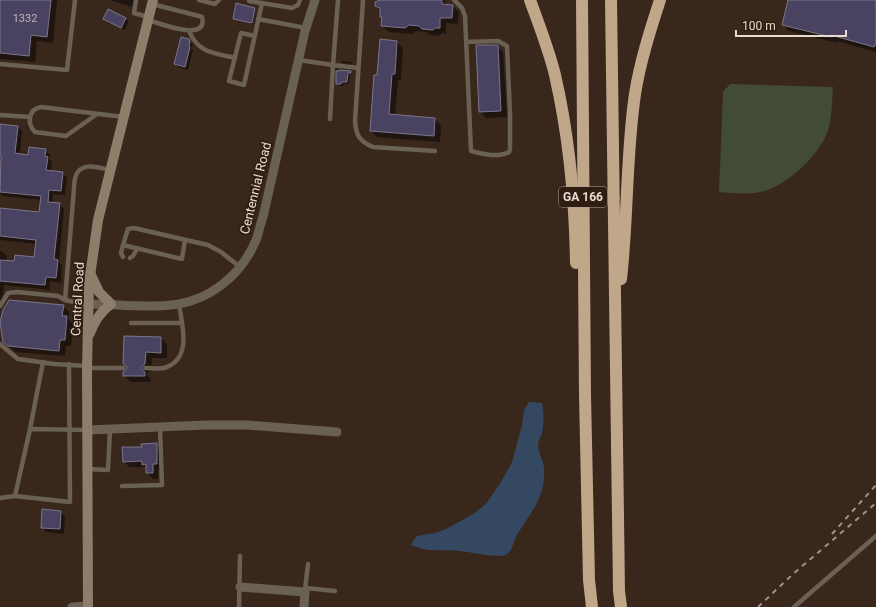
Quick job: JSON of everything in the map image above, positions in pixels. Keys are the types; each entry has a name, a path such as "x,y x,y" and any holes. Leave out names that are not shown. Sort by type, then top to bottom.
{"highway":[{"path":"530,0 555,74 565,122 570,170 576,259 578,348 585,395 589,580 592,607"},
{"name":"GA 166","path":"582,0 585,395"},
{"name":"GA 166","path":"610,0 615,332"},
{"path":"621,607 619,591 615,332 622,272 633,106 642,56 660,0"}],"street":[{"name":"Centennial Road","path":"88,304 179,304 196,300 220,287 236,274 256,240 263,217 306,28 315,0"},
{"name":"Central Road","path":"88,606 87,367 90,273 98,220 152,2"},
{"path":"88,338 97,317 112,304 99,292 90,273"},
{"path":"88,430 206,425 247,425 337,432"},
{"path":"240,587 305,590 304,607"},
{"path":"72,607 88,606"}],"lane":[{"path":"0,64 67,70 75,0"},
{"path":"136,0 134,13 148,19 188,31 199,29 202,25 202,17 152,2"},
{"path":"199,0 215,4 219,0"},
{"path":"249,0 292,8 298,5 300,0"},
{"path":"330,119 338,0"},
{"path":"363,0 355,121 360,140 373,147 435,151"},
{"path":"454,0 462,8 465,16 466,42 471,151 488,155 506,154 510,149 510,113 506,46 498,41 466,42"},
{"path":"254,36 241,33 229,81 244,85 262,3"},
{"path":"258,19 306,28"},
{"path":"188,31 198,46 204,50 235,58"},
{"path":"299,60 358,68"},
{"path":"97,114 66,136 35,132 30,125 30,117 35,109 41,107 124,117"},
{"path":"0,115 30,117"},
{"path":"65,300 76,174 81,169 88,166 110,170"},
{"path":"123,257 121,253 123,245 128,229 131,228 208,245 221,252 240,267"},
{"path":"123,245 182,259 185,240"},
{"path":"130,258 134,256 137,249"},
{"path":"0,306 8,293 17,292 58,296 65,300 88,304"},
{"path":"145,368 164,368 171,365 182,351 184,343 179,304"},
{"path":"131,323 182,323"},
{"path":"0,344 18,359 87,367 123,368"},
{"path":"15,496 43,362"},
{"path":"0,498 15,496 70,502 69,364"},
{"path":"122,486 162,485 160,428"},
{"path":"30,429 70,431 88,430"},
{"path":"87,470 108,470 110,430"},
{"path":"794,607 876,536"},
{"path":"239,607 240,556"},
{"path":"308,564 305,590 335,591"}],"green space":[{"path":"730,84 833,87 829,127 820,147 804,166 794,174 775,187 765,191 748,193 719,192 723,92"}],"water":[{"path":"529,402 542,403 543,426 538,445 544,465 543,488 536,504 517,535 509,552 505,555 496,556 460,551 430,550 412,545 411,544 417,536 435,533 446,529 473,514 486,504 512,462 522,425 524,410"}],"building":[{"path":"0,0 51,0 47,37 31,35 29,56 0,53"},
{"path":"380,0 442,0 442,4 453,5 452,18 440,18 440,28 435,28 433,30 422,29 419,26 409,25 405,28 381,26 382,17 380,17 380,8 375,6 375,2"},
{"path":"788,0 876,0 876,45 874,47 831,35 831,37 782,25"},
{"path":"236,3 255,8 252,23 233,19"},
{"path":"108,9 126,18 121,28 103,19"},
{"path":"181,37 189,39 190,41 185,67 174,64"},
{"path":"380,39 397,41 395,74 392,74 389,114 435,118 434,136 370,131 374,75 377,75"},
{"path":"476,45 498,45 501,111 479,112"},
{"path":"336,71 351,71 351,73 348,73 347,82 336,84"},
{"path":"0,124 18,126 15,153 28,155 29,147 46,149 45,156 48,157 46,170 63,172 61,191 49,190 48,202 60,203 54,259 58,260 56,278 46,277 45,285 0,281 0,260 14,261 15,255 34,257 36,240 0,236 0,208 39,212 41,196 0,192"},
{"path":"9,300 64,305 62,316 67,316 65,340 60,340 59,351 8,346 3,342 0,322 3,310"},
{"path":"124,336 161,337 161,353 146,352 145,364 141,368 145,372 145,376 123,376 123,372 127,368 123,364"},
{"path":"157,443 157,464 153,464 153,473 146,473 146,464 142,465 142,461 123,462 122,447 142,447 141,444"},
{"path":"42,509 61,511 60,529 41,528"}],"railway":[{"path":"832,534 876,485"},
{"path":"758,607 793,574 876,503"}]}
